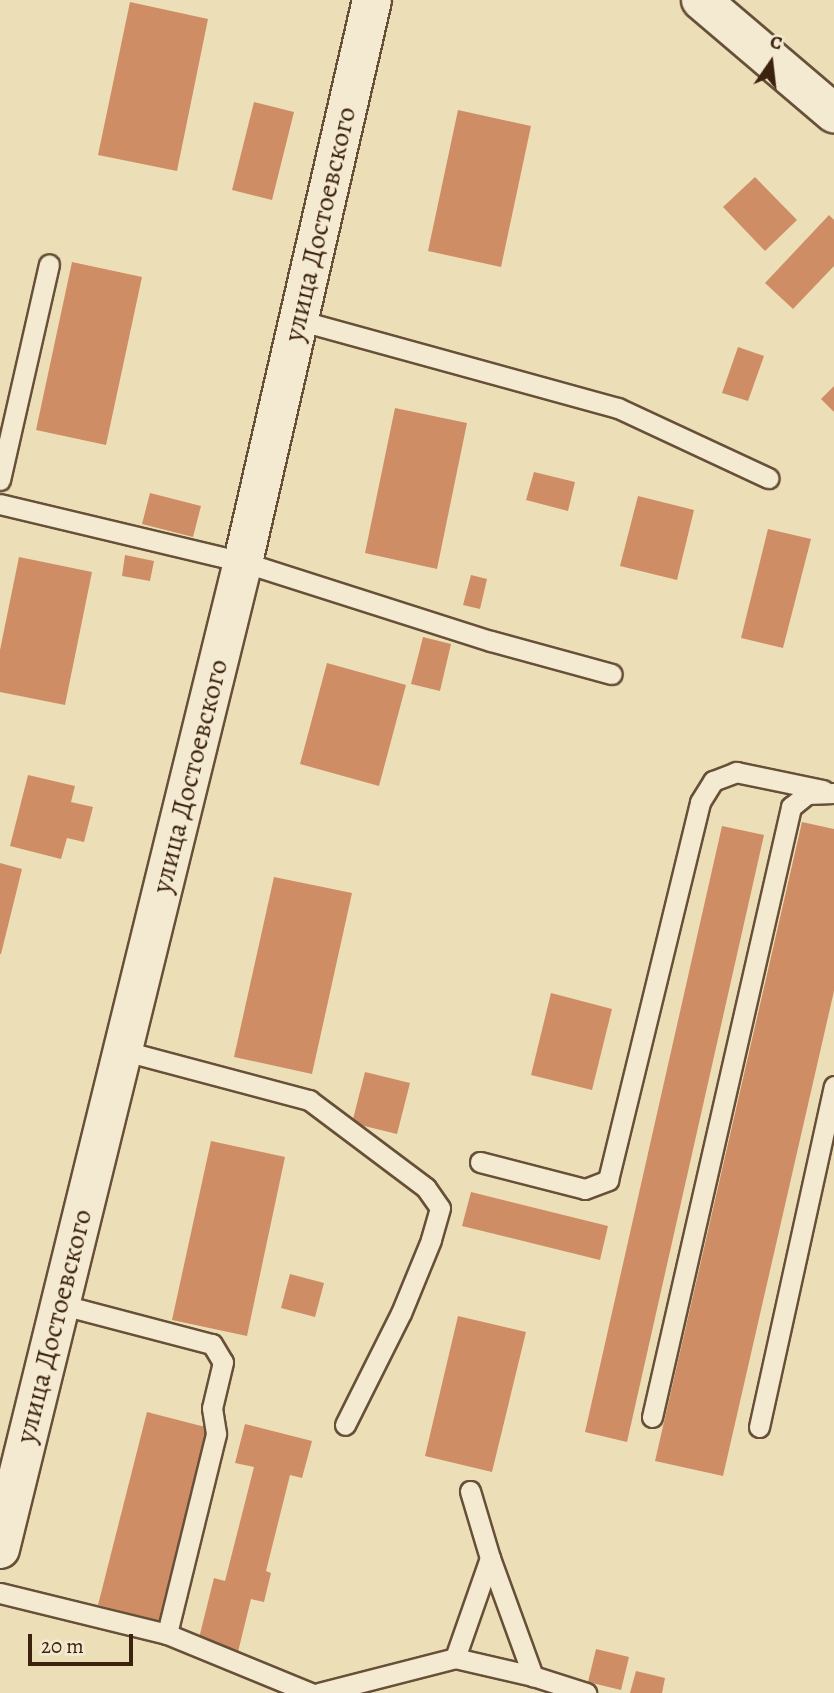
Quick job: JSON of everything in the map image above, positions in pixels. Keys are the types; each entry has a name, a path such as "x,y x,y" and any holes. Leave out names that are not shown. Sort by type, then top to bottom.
{"street":[{"name":"улица Достоевского","path":"0,1549 243,562 372,0"},
{"path":"701,0 834,113"}],"lane":[{"path":"0,480 49,264"},
{"path":"298,320 618,408 768,478"},
{"path":"0,504 243,562 491,641 612,674"},
{"path":"480,1162 585,1189 608,1180 700,802 713,781 736,772 831,792"},
{"path":"652,1417 791,807 807,794 831,792"},
{"path":"121,1050 309,1100 426,1188 440,1208 431,1240 401,1313 345,1425"},
{"path":"759,1427 834,1086"},
{"path":"59,1304 212,1344 223,1362 212,1408 216,1434 167,1634"},
{"path":"470,1491 490,1558 533,1676"},
{"path":"455,1658 490,1558"},
{"path":"0,1593 167,1634 311,1693"},
{"path":"319,1693 455,1658 533,1676 586,1693"}],"building":[{"path":"130,2 208,19 177,171 98,155"},
{"path":"254,102 294,112 272,200 232,190"},
{"path":"458,110 531,126 501,267 428,251"},
{"path":"755,177 797,220 765,251 723,207"},
{"path":"829,215 834,220 834,266 793,309 765,283"},
{"path":"72,262 142,277 106,445 36,430"},
{"path":"738,347 764,356 748,401 722,393"},
{"path":"834,386 834,412 821,399"},
{"path":"395,408 467,423 437,569 365,553"},
{"path":"534,472 575,482 568,511 526,500"},
{"path":"150,493 201,506 193,537 142,524"},
{"path":"638,496 694,510 677,580 620,566"},
{"path":"768,529 811,539 783,648 741,638"},
{"path":"125,555 154,561 150,581 122,576"},
{"path":"19,557 92,572 65,705 0,692 0,650"},
{"path":"471,575 487,579 480,609 463,605"},
{"path":"423,637 451,644 440,691 411,684"},
{"path":"327,663 406,685 379,786 300,764"},
{"path":"28,775 75,786 71,802 93,807 84,842 67,838 61,859 10,846"},
{"path":"802,822 834,829 834,991 723,1476 655,1461"},
{"path":"722,826 764,835 627,1442 585,1432"},
{"path":"0,863 22,869 1,954 0,954"},
{"path":"274,877 352,893 312,1074 234,1057"},
{"path":"551,993 612,1009 592,1090 531,1075"},
{"path":"365,1072 410,1083 397,1134 352,1123"},
{"path":"211,1141 285,1157 247,1336 172,1320"},
{"path":"471,1192 608,1226 600,1260 462,1226"},
{"path":"290,1274 324,1283 315,1317 281,1308"},
{"path":"458,1316 526,1332 492,1472 425,1456"},
{"path":"147,1412 213,1429 163,1622 98,1605"},
{"path":"245,1424 312,1441 302,1478 290,1475 266,1571 271,1573 264,1602 251,1599 237,1656 197,1646 214,1578 225,1581 254,1467 235,1463"},
{"path":"596,1649 629,1657 621,1690 588,1682"},
{"path":"636,1671 665,1678 662,1693 630,1693"}]}
